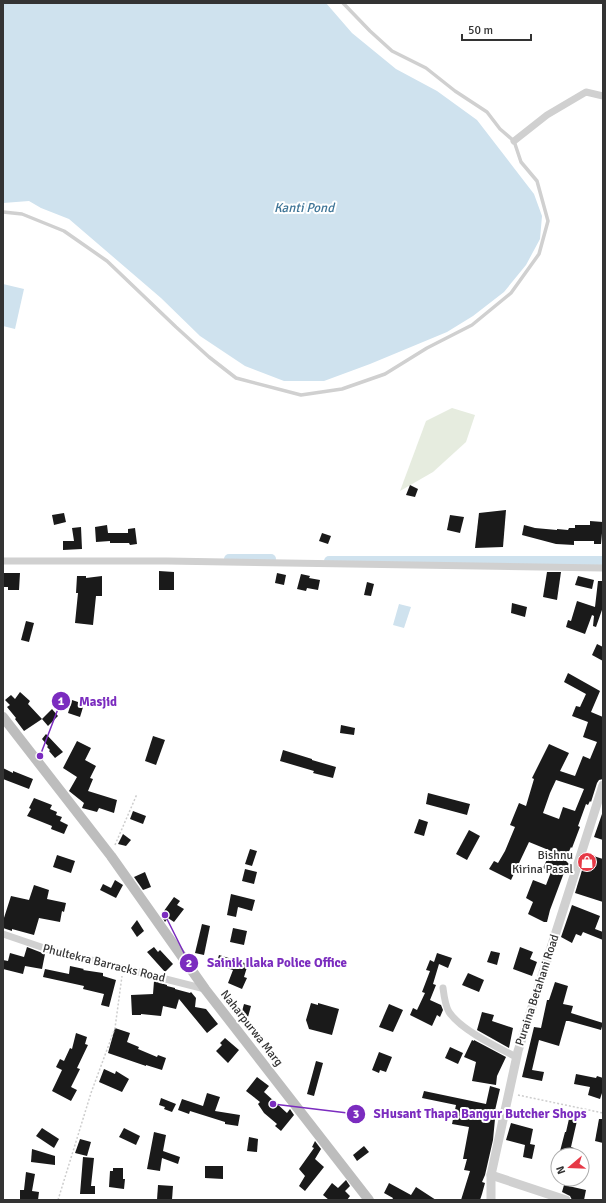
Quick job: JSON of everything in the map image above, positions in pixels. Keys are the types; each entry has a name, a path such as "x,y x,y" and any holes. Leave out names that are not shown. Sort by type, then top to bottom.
{"main road":[{"name":"Naharpurwa Marg","path":"3,717 111,856 205,989 369,1200"}],"street":[{"path":"514,141 547,115 586,92 603,96"},
{"path":"3,560 183,561 603,568"},
{"name":"Puraina Betahani Road","path":"491,1200 490,1175 516,1057 603,785"},
{"name":"Phultekra Barracks Road","path":"3,934 47,949 205,989"},
{"path":"443,988 445,1002 449,1012 462,1026 477,1036 516,1057"},
{"path":"490,1175 566,1200"}],"lane":[{"path":"3,212 22,214 64,231 107,261 209,357 236,378 300,395 342,389 385,374 427,348 472,325 510,293 539,254 548,221 537,181 521,162 514,141 500,129 487,112 455,91 426,68 392,51 343,3"}],"path":[{"path":"111,856 137,794"},
{"path":"58,1200 91,1093 115,1028 123,968"},
{"path":"508,1093 603,1113"}],"shaded area":[{"path":"452,408 475,415 466,442 433,472 400,491 426,421"}],"water":[{"name":"Kanti Pond","path":"3,3 326,3 352,33 396,69 437,91 477,120 534,194 542,216 540,239 526,265 504,292 473,316 447,332 370,364 324,381 284,381 245,366 200,336 161,298 69,219 41,208 29,201 3,203"},
{"path":"3,284 24,289 15,329 3,326"},
{"path":"399,604 411,607 404,628 393,625"}],"building":[{"path":"410,485 418,489 415,497 406,495"},
{"path":"506,510 503,547 475,548 479,513"},
{"path":"64,513 66,522 54,525 52,515"},
{"path":"450,515 464,517 460,533 447,530"},
{"path":"590,521 603,522 601,544 594,544 594,541 574,541 574,545 556,544 522,535 524,525 535,528 568,530 569,528 575,528 575,525 590,525"},
{"path":"107,525 108,533 128,533 128,529 135,528 137,544 130,545 129,543 110,543 110,541 96,542 95,527"},
{"path":"81,527 82,549 63,550 63,541 74,541 72,528"},
{"path":"322,533 331,536 328,544 319,541"},
{"path":"159,571 174,572 174,590 159,590"},
{"path":"547,572 561,572 557,600 543,597"},
{"path":"3,573 20,573 19,590 8,590 8,587 3,587"},
{"path":"277,573 286,575 284,585 275,583"},
{"path":"301,574 310,576 309,578 320,580 318,590 307,588 306,591 297,589"},
{"path":"77,576 86,576 86,578 102,576 102,596 96,596 93,625 75,623 78,593 76,593"},
{"path":"578,576 594,580 592,589 575,585"},
{"path":"598,581 603,581 603,607 596,627 593,626 594,616 592,615 585,634 566,627 568,620 571,621 577,601 595,607"},
{"path":"367,582 374,584 371,596 364,595"},
{"path":"512,603 527,607 525,617 511,613"},
{"path":"26,621 34,623 29,642 21,640"},
{"path":"597,644 603,647 603,661 592,655"},
{"path":"568,673 600,691 591,712 603,717 603,779 599,780 597,783 591,802 590,801 588,805 586,804 578,826 580,827 572,848 571,847 565,860 569,864 565,870 547,922 544,922 528,914 533,902 526,898 533,880 546,885 551,872 543,868 551,851 529,842 511,880 489,869 494,861 498,863 505,851 515,827 510,825 519,803 526,806 534,779 532,778 549,744 569,753 560,771 575,776 583,756 590,759 597,742 583,737 588,722 572,716 576,706 580,707 586,694 564,682","holes":["556,780 584,789 575,811 563,807 559,819 543,813"]},
{"path":"20,692 30,701 28,704 42,719 24,731 7,707 10,705 5,700 11,695 15,699"},
{"path":"72,700 84,704 80,717 68,713"},
{"path":"52,709 58,716 48,726 42,719"},
{"path":"341,725 355,728 354,735 340,733"},
{"path":"46,734 63,752 55,758 42,739"},
{"path":"153,736 165,740 156,765 145,761"},
{"path":"77,741 91,748 85,760 96,766 90,778 93,779 88,791 117,800 114,813 99,808 97,812 82,808 84,803 69,791 77,777 63,768"},
{"path":"283,750 336,767 333,778 313,773 314,771 280,761"},
{"path":"3,768 13,773 13,771 33,779 29,789 3,779"},
{"path":"428,793 470,804 467,815 426,804"},
{"path":"34,798 52,805 50,809 57,812 56,815 62,817 60,821 68,825 64,834 51,829 52,826 27,816"},
{"path":"133,811 146,816 143,824 130,819"},
{"path":"602,814 603,815 603,840 594,837"},
{"path":"419,819 428,822 424,836 414,833"},
{"path":"469,830 480,836 467,860 456,854"},
{"path":"123,834 131,840 126,846 118,844"},
{"path":"250,849 257,851 252,866 245,864"},
{"path":"587,854 603,859 603,902 575,893"},
{"path":"57,855 75,861 71,873 53,867"},
{"path":"245,869 257,872 254,884 242,881"},
{"path":"145,872 151,887 143,890 134,877"},
{"path":"115,880 123,885 116,898 100,890 103,884 111,888"},
{"path":"34,885 49,890 47,899 66,903 64,912 62,911 60,922 39,918 34,935 3,928 3,921 11,896 29,900"},
{"path":"231,894 255,900 252,911 238,907 236,917 227,915"},
{"path":"174,897 180,901 177,905 184,909 174,922 168,918 165,922 161,915"},
{"path":"572,905 600,916 595,929 603,932 603,940 583,932 581,936 576,934 572,943 561,937"},
{"path":"137,920 144,931 137,937 131,928"},
{"path":"202,924 210,926 204,955 195,953"},
{"path":"233,928 247,931 244,945 230,942"},
{"path":"27,947 45,954 42,969 25,966 23,974 3,969 3,960 8,961 10,953 24,957"},
{"path":"154,947 158,952 160,950 173,964 165,972 147,952"},
{"path":"520,947 533,952 530,959 537,962 532,976 513,969"},
{"path":"491,951 500,953 497,965 487,962"},
{"path":"437,953 452,958 448,968 439,964 433,984 436,985 430,1000 441,1005 443,1010 440,1017 437,1015 432,1026 410,1015 413,1008 417,1010 425,993 422,992 430,971 426,970 430,960 434,962"},
{"path":"219,955 248,964 244,977 247,978 242,989 228,983 233,970 216,965"},
{"path":"70,966 84,969 83,970 103,973 103,976 116,980 109,1007 101,1005 104,994 83,989 84,986 43,977 45,969 69,974"},
{"path":"468,973 484,980 479,992 462,985"},
{"path":"154,981 175,989 191,992 196,998 195,1007 206,1009 218,1024 207,1033 179,999 176,1009 163,1006 161,1016 141,1014 132,1015 131,995 153,994"},
{"path":"555,982 568,986 563,1004 573,1006 571,1013 603,1023 601,1030 566,1021 559,1046 539,1040 532,1070 544,1072 542,1081 522,1077 534,1027 541,1028 547,1000 549,1000"},
{"path":"311,1003 318,1005 318,1003 339,1009 332,1035 309,1029 306,1020"},
{"path":"244,1004 251,1006 248,1017 241,1015"},
{"path":"389,1004 403,1010 393,1032 379,1027"},
{"path":"482,1012 494,1015 492,1021 513,1028 509,1048 477,1030"},
{"path":"115,1028 130,1033 127,1042 139,1047 138,1049 157,1057 158,1055 166,1058 162,1070 108,1053"},
{"path":"76,1033 87,1037 85,1044 88,1045 77,1068 80,1069 71,1087 77,1090 71,1101 52,1091 62,1070 56,1067 60,1059 64,1061 70,1048 72,1049"},
{"path":"225,1038 239,1050 228,1063 216,1051 222,1045 220,1043"},
{"path":"472,1040 506,1057 497,1076 496,1085 472,1081 476,1062 464,1057"},
{"path":"450,1047 463,1053 458,1064 445,1058"},
{"path":"379,1052 392,1057 386,1072 380,1070 379,1073 372,1070"},
{"path":"316,1061 323,1063 314,1096 307,1094"},
{"path":"104,1069 115,1074 116,1071 129,1079 122,1092 99,1082"},
{"path":"576,1074 603,1078 603,1090 600,1099 588,1095 590,1087 574,1084"},
{"path":"257,1077 269,1086 264,1092 287,1113 290,1109 294,1115 281,1131 275,1126 277,1124 264,1113 258,1104 260,1102 246,1091"},
{"path":"490,1086 500,1089 493,1119 495,1119 493,1140 482,1182 485,1183 480,1200 461,1200 470,1171 464,1170 467,1159 463,1159 469,1127 452,1124 456,1105 422,1098 424,1091 486,1104"},
{"path":"207,1093 220,1097 215,1111 240,1115 238,1126 225,1124 225,1122 190,1111 189,1114 178,1110 182,1099 203,1106"},
{"path":"161,1098 176,1104 172,1112 159,1105"},
{"path":"571,1110 579,1112 571,1147 561,1147"},
{"path":"599,1119 603,1119 603,1143 595,1141"},
{"path":"511,1123 533,1129 530,1144 535,1145 532,1159 523,1157 525,1145 506,1140"},
{"path":"42,1128 59,1139 54,1148 36,1136"},
{"path":"124,1128 140,1136 136,1145 119,1137"},
{"path":"154,1132 166,1135 163,1151 180,1157 178,1164 162,1158 160,1171 147,1169"},
{"path":"249,1137 258,1139 257,1152 247,1151"},
{"path":"80,1139 91,1142 87,1156 75,1153"},
{"path":"315,1141 321,1149 315,1159 324,1167 305,1191 299,1186 305,1176 299,1169 314,1148 312,1147"},
{"path":"364,1146 369,1152 357,1161 353,1155"},
{"path":"32,1149 55,1156 55,1165 31,1162"},
{"path":"83,1157 94,1158 91,1186 95,1186 95,1194 80,1194"},
{"path":"205,1166 223,1166 223,1179 205,1178"},
{"path":"113,1168 123,1168 123,1179 125,1179 124,1189 109,1187 110,1171 113,1171"},
{"path":"26,1172 35,1174 32,1191 39,1192 38,1200 20,1200 20,1190 24,1190"},
{"path":"346,1180 350,1186 345,1191 350,1196 347,1200 329,1200 323,1195 332,1183 338,1188"},
{"path":"389,1183 411,1195 416,1187 436,1200 392,1200 393,1198 384,1193"},
{"path":"158,1185 173,1186 172,1200 157,1200"},
{"path":"563,1187 573,1187 586,1190 584,1200 572,1200 570,1196 562,1192"}],"waterway":[{"path":"229,559 271,559"},
{"path":"329,561 603,561"}],"place":[{"name":"Masjid","path":"40,756"},
{"name":"Bishnu Kirina Pasal","path":"587,862"},
{"name":"Sainik Ilaka Police Office","path":"165,915"},
{"name":"SHusant Thapa Bangur Butcher Shops","path":"273,1104"}]}
